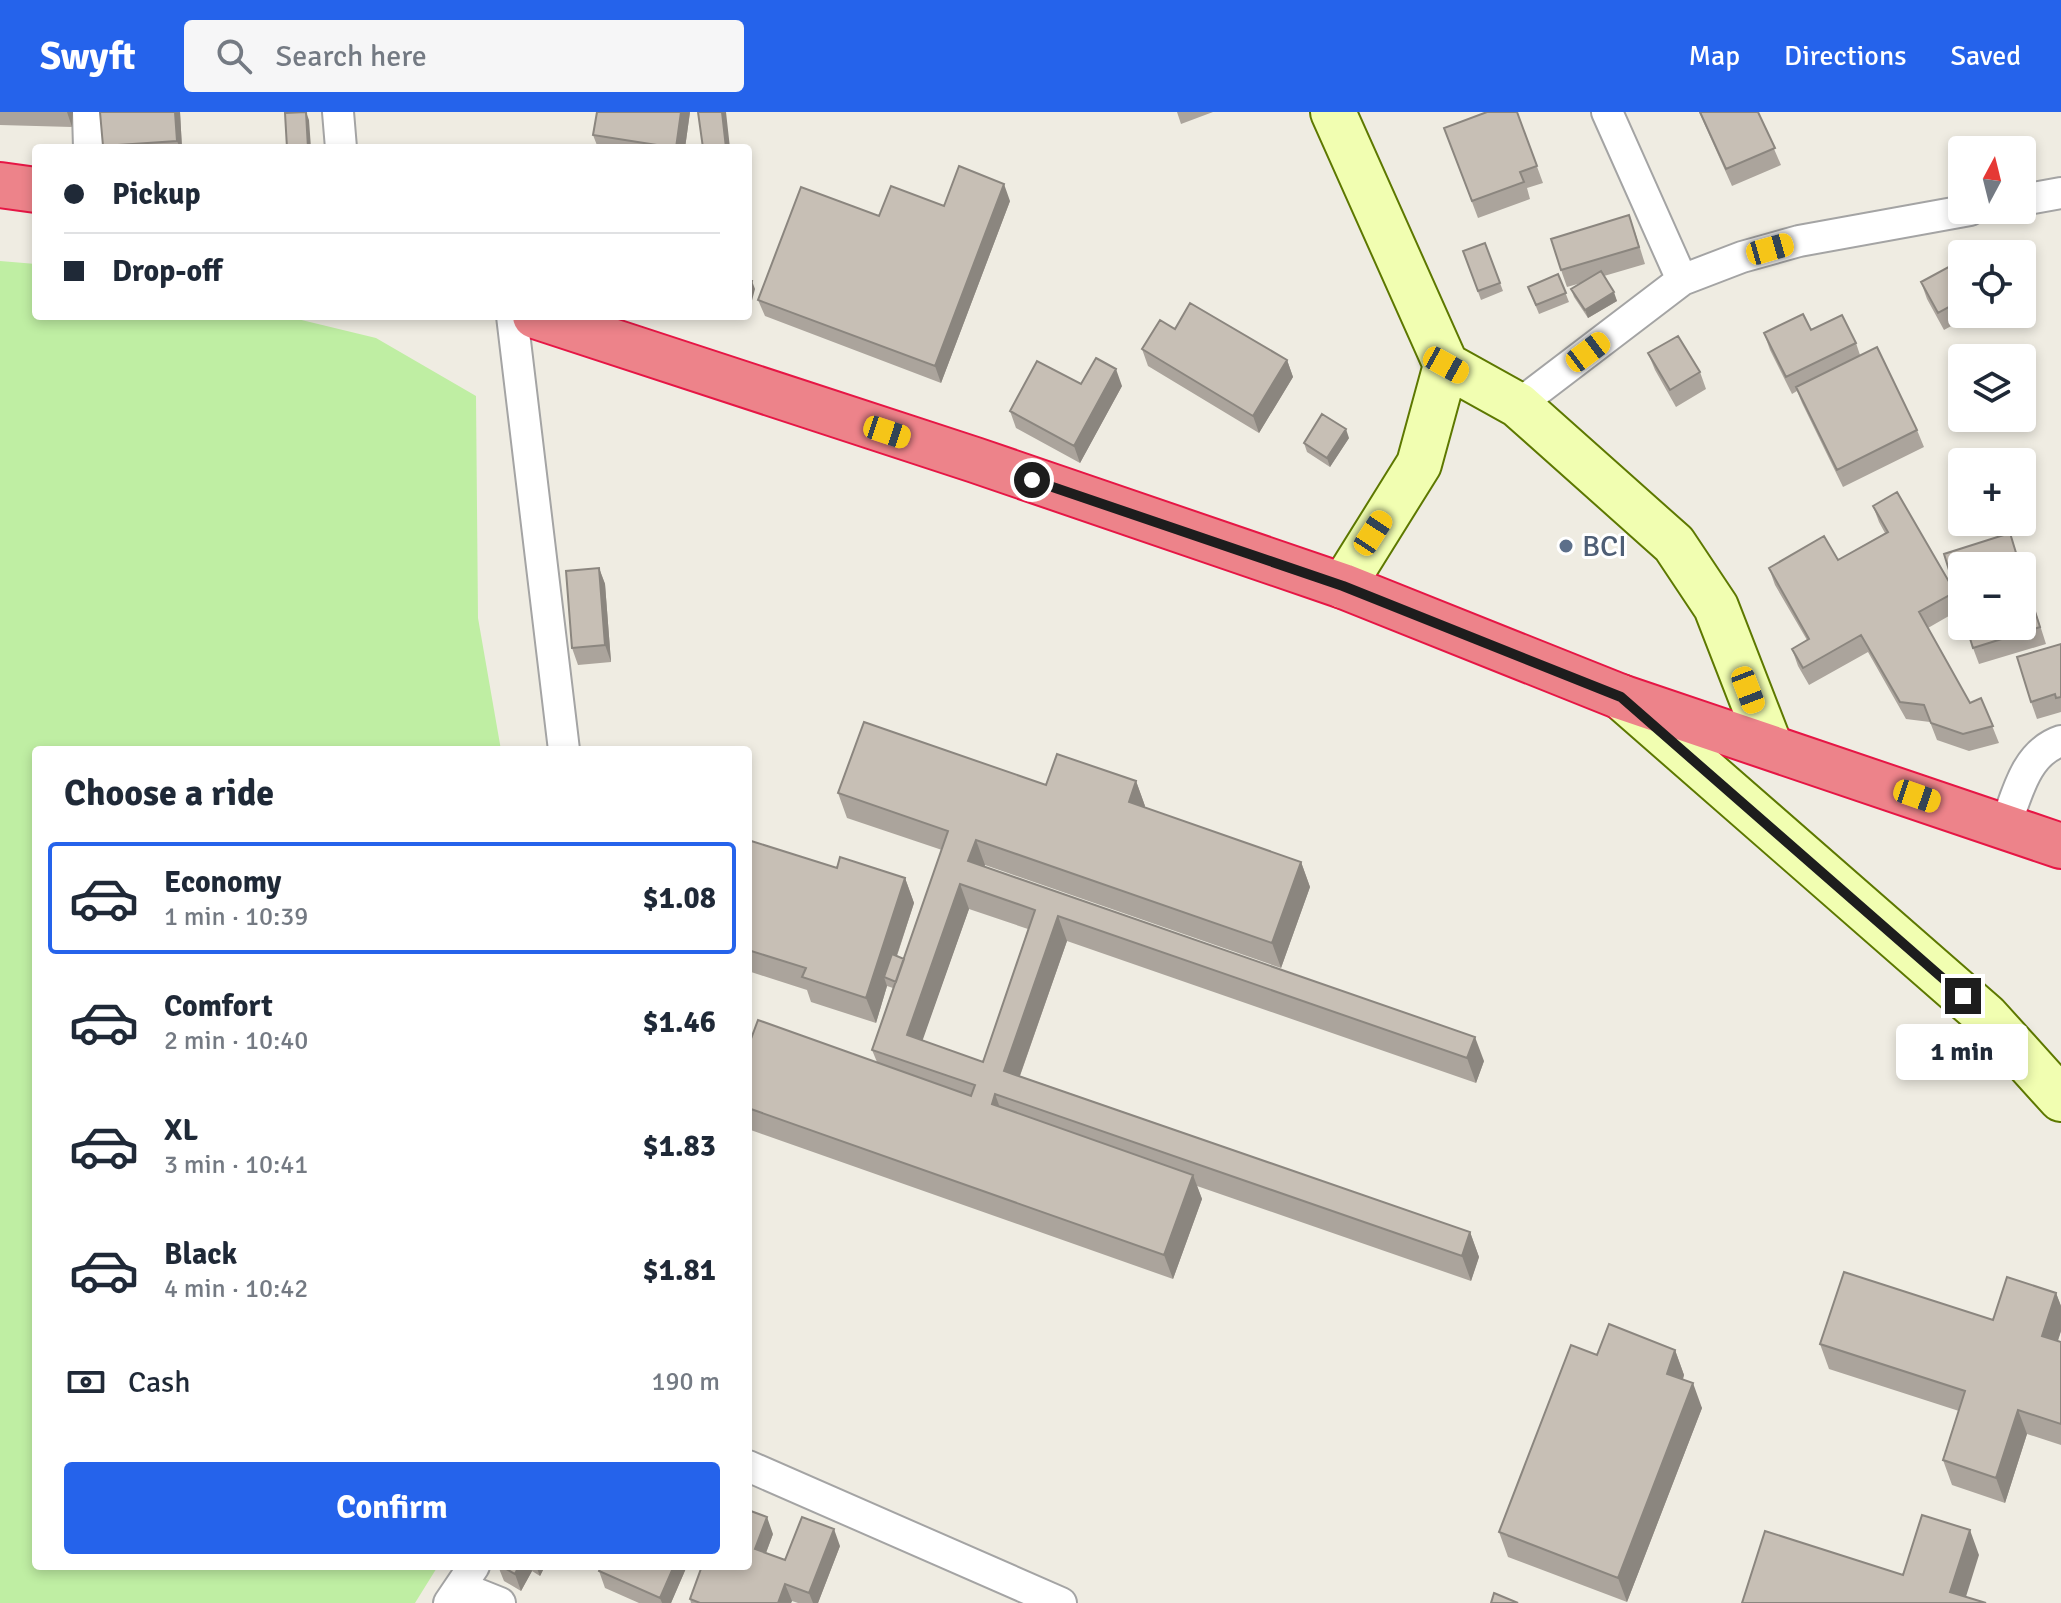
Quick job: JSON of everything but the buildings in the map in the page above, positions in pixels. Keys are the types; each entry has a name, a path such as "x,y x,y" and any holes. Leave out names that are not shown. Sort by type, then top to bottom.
{"highway":[{"path":"0,185 32,189"},
{"path":"547,320 975,460 1343,586 1621,697 2061,846"}],"street":[{"path":"88,112 89,144"},
{"path":"338,112 341,144"},
{"path":"1333,112 1446,365 1518,405 1674,544 1716,607 1770,746"},
{"path":"1607,112 1682,280"},
{"path":"2036,197 2061,193"},
{"path":"1518,405 1682,280 1742,257 1799,241 1948,214"},
{"path":"512,320 564,746"},
{"path":"1343,586 1419,464 1446,365"},
{"path":"1621,697 1986,1016 2061,1099"},
{"path":"2005,827 2028,766 2051,744 2061,741"},
{"path":"752,1468 1061,1603"},
{"path":"461,1585 500,1603"}],"green space":[{"path":"0,261 32,264 32,320 302,320 376,338 476,396 478,618 500,746 32,746 32,1570 436,1570 415,1603 0,1603"}],"place":[{"name":"BCI","path":"1566,546"}],"route":[{"path":"1032,480 1343,586 1621,697 1963,996"}]}
